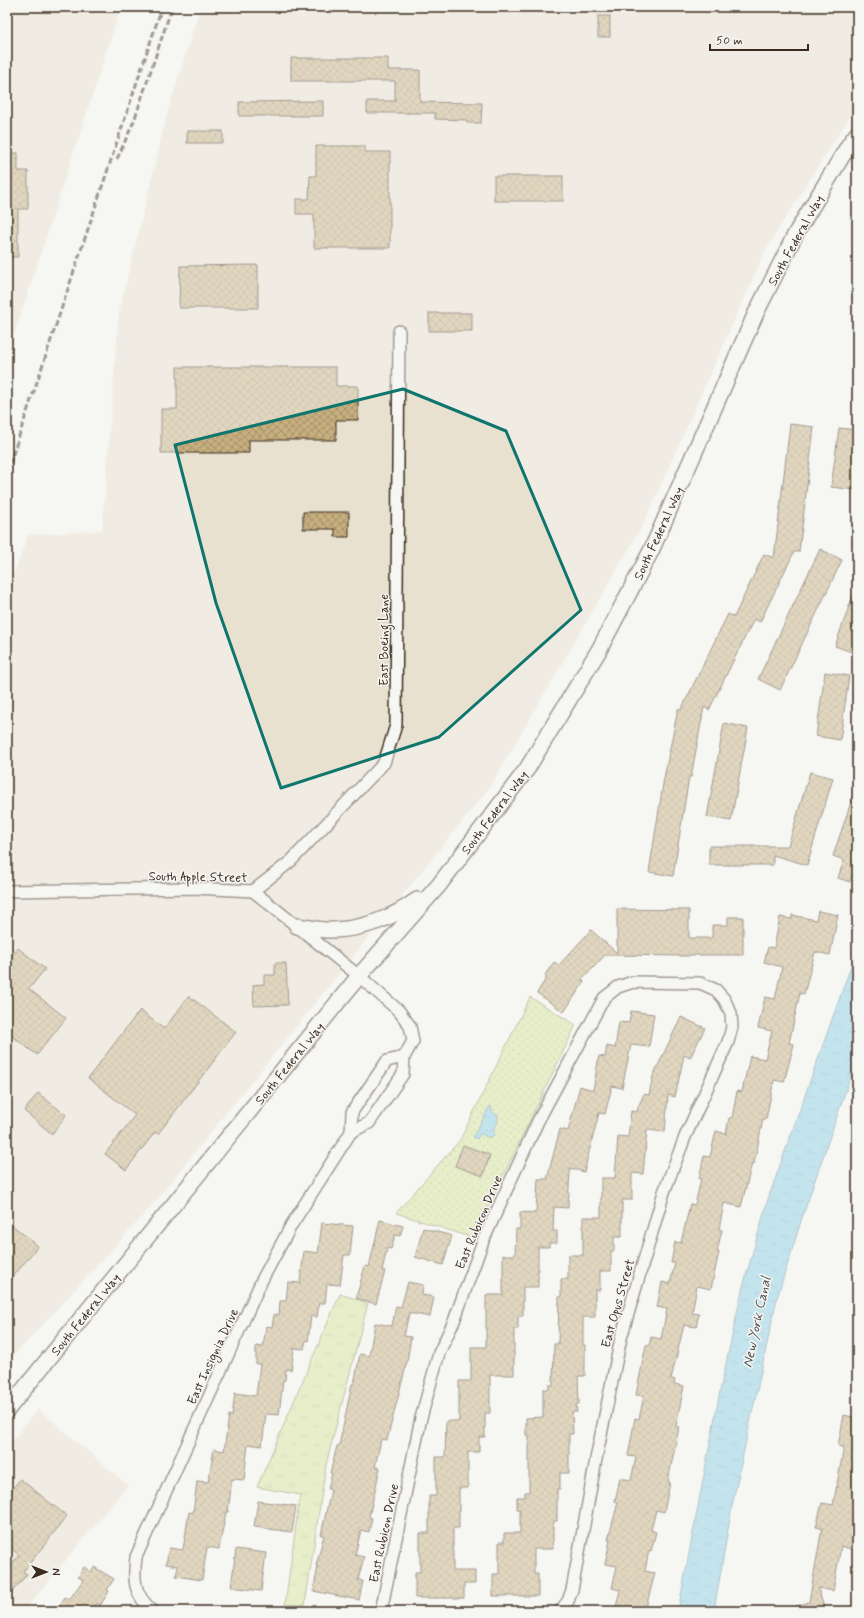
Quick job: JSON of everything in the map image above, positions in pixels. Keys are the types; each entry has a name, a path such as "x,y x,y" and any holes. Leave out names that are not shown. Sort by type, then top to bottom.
{"main road":[{"name":"South Federal Way","path":"7,1410 359,976 439,884 527,769 599,650 652,551 756,313 796,233 850,143 857,134"},
{"path":"297,926 333,930 371,924 402,911 439,884"}],"street":[{"name":"East Boeing Lane","path":"253,891 291,861 384,763 396,725 399,332"},
{"name":"South Apple Street","path":"7,891 194,888 253,891 359,976"},
{"name":"East Insignia Drive","path":"153,1611 143,1602 137,1589 134,1574 136,1557 262,1280 292,1224 351,1132 368,1123 403,1074 404,1057 413,1041 410,1026 399,1012 359,976"},
{"name":"East Rubicon Drive","path":"381,1611 421,1418 439,1353 454,1321 482,1241 534,1128 604,998 618,987 633,982 700,983 716,990 724,999 731,1013"},
{"name":"East Opus Street","path":"561,1611 568,1601 572,1590 596,1454 620,1338 664,1192 685,1138 728,1042 732,1028 731,1013"},
{"name":"East Insignia Drive","path":"351,1132 352,1112 387,1061 404,1057"}],"highlighted area":[{"path":"403,389 506,431 581,610 439,737 281,788 216,603 175,445"}],"shaded area":[{"path":"7,7 121,7 7,357"},
{"path":"200,7 857,7 857,105 765,251 644,523 490,787 144,1215 7,1363 7,593 28,535 102,530 119,312 168,111"},
{"path":"38,1409 128,1485 24,1611 7,1611 7,1447"}],"green space":[{"path":"530,997 576,1025 473,1238 396,1213 460,1140"},
{"path":"340,1294 368,1303 326,1465 305,1605 285,1605 300,1495 257,1487"}],"water":[{"name":"New York Canal","path":"857,949 857,1058 803,1215 777,1298 733,1501 714,1611 678,1611 720,1391 742,1290 768,1199"},
{"path":"490,1106 492,1108 491,1111 498,1116 497,1124 494,1126 494,1135 488,1137 482,1134 479,1135 477,1139 473,1137"}],"building":[{"path":"598,16 610,16 610,37 598,37"},
{"path":"291,58 388,58 388,70 420,70 420,102 482,103 481,123 467,123 467,120 435,119 435,113 367,113 367,101 395,101 395,81 291,81"},
{"path":"323,101 323,116 239,116 239,102"},
{"path":"187,131 223,131 223,143 187,143"},
{"path":"316,146 365,146 365,152 390,152 390,248 314,248 314,214 296,214 296,199 309,199 310,176 316,176"},
{"path":"7,153 18,153 18,171 28,171 28,209 18,209 18,257 7,257"},
{"path":"494,176 563,176 563,201 494,201"},
{"path":"258,265 258,308 179,308 180,266"},
{"path":"429,313 472,313 472,331 429,331"},
{"path":"177,367 336,367 336,386 358,386 358,420 336,420 336,440 249,440 249,453 161,453 161,409 177,409"},
{"path":"790,424 814,427 799,552 794,552 760,622 754,619 709,710 704,707 691,777 689,777 673,876 649,872 664,778 678,709 681,710 728,614 734,617 764,554 774,558"},
{"path":"839,428 857,430 857,472 855,490 831,487"},
{"path":"303,512 349,512 349,537 335,537 335,529 303,529"},
{"path":"820,549 842,560 780,690 758,679"},
{"path":"857,587 857,654 835,646"},
{"path":"825,672 849,676 840,740 816,736"},
{"path":"724,723 748,728 731,821 707,817"},
{"path":"810,772 833,778 807,865 773,855 773,865 709,865 709,846 788,846"},
{"path":"855,790 857,790 857,860 850,882 838,878 844,860 833,856"},
{"path":"617,909 689,910 689,938 712,938 712,925 728,925 728,917 743,917 743,955 605,955 582,980 584,982 564,1012 537,993 547,977 545,975 554,962 559,965 591,930 617,953"},
{"path":"818,911 838,915 830,955 815,952 804,994 800,993 789,1043 794,1044 784,1082 774,1080 766,1119 763,1119 754,1164 752,1163 741,1207 724,1203 719,1229 722,1230 717,1251 719,1252 711,1289 697,1286 692,1313 699,1314 696,1327 684,1325 671,1379 675,1380 674,1384 684,1386 676,1426 679,1427 668,1481 670,1482 664,1512 656,1510 651,1530 656,1532 651,1551 649,1550 645,1571 655,1573 645,1611 615,1611 620,1590 612,1588 617,1566 605,1564 610,1540 608,1540 618,1502 615,1501 620,1478 631,1480 636,1457 628,1456 635,1418 639,1419 644,1396 636,1395 646,1345 649,1346 651,1337 661,1339 667,1309 657,1307 662,1282 670,1284 675,1263 671,1263 675,1242 681,1243 690,1204 695,1205 701,1179 699,1179 704,1156 710,1157 716,1131 726,1134 729,1118 732,1118 737,1091 742,1092 750,1056 765,1059 772,1031 758,1028 765,997 775,999 782,967 764,962 768,947 774,948 780,917 792,919 792,915 816,920"},
{"path":"18,948 45,969 29,989 66,1018 37,1055 7,1032 7,962"},
{"path":"275,963 286,963 288,1005 254,1006 253,985 264,984 264,975 275,975"},
{"path":"189,996 236,1032 158,1134 155,1132 126,1170 105,1154 135,1115 88,1078 140,1010 164,1029"},
{"path":"631,1011 654,1014 649,1047 631,1045 622,1088 612,1086 605,1114 599,1113 584,1172 570,1168 568,1208 554,1207 553,1231 557,1231 557,1243 549,1243 549,1247 538,1247 538,1287 523,1287 523,1316 518,1316 518,1329 514,1329 514,1375 490,1375 490,1413 485,1413 485,1437 479,1437 479,1452 468,1452 468,1488 459,1488 459,1528 453,1528 453,1571 475,1571 475,1584 464,1584 464,1598 415,1598 415,1572 420,1572 420,1533 429,1533 429,1496 436,1496 436,1457 445,1457 446,1421 459,1421 459,1381 471,1381 471,1347 486,1347 486,1295 503,1295 503,1255 515,1255 516,1229 520,1229 520,1212 536,1213 538,1179 547,1179 560,1129 568,1131 580,1086 593,1090 599,1056 605,1057 607,1046 615,1048 619,1022 629,1023"},
{"path":"681,1017 705,1028 690,1058 684,1055 675,1097 668,1095 665,1132 647,1130 643,1174 632,1173 632,1200 622,1200 622,1237 614,1237 614,1251 611,1251 611,1271 600,1271 600,1290 595,1290 595,1317 583,1317 585,1376 578,1376 579,1404 576,1404 577,1412 572,1412 573,1434 569,1434 569,1473 560,1473 560,1489 557,1489 557,1521 554,1521 553,1527 553,1549 534,1549 534,1574 538,1574 538,1596 493,1596 493,1574 499,1574 499,1542 504,1542 504,1533 520,1533 520,1509 517,1509 517,1497 525,1497 525,1492 529,1492 529,1435 526,1435 526,1418 543,1417 543,1389 549,1389 549,1385 553,1385 554,1344 558,1344 561,1279 568,1279 568,1255 583,1255 583,1217 601,1217 601,1178 615,1178 618,1136 628,1137 631,1111 637,1112 644,1094 649,1095 653,1076"},
{"path":"38,1093 66,1115 52,1134 24,1111"},
{"path":"463,1145 490,1155 483,1176 455,1166"},
{"path":"380,1220 403,1226 400,1236 395,1235 391,1249 387,1248 382,1271 385,1271 376,1304 356,1298 365,1266 369,1267"},
{"path":"7,1221 38,1246 7,1284"},
{"path":"322,1223 353,1226 350,1255 344,1255 340,1285 327,1284 325,1303 319,1303 317,1317 311,1316 308,1341 306,1340 304,1349 294,1348 291,1370 286,1369 285,1380 283,1380 279,1415 266,1414 262,1446 248,1444 244,1480 232,1479 228,1512 226,1512 219,1549 207,1547 202,1580 176,1576 178,1566 166,1564 169,1548 183,1550 189,1512 193,1513 197,1481 208,1482 214,1449 224,1451 229,1415 232,1416 235,1393 256,1396 260,1364 256,1364 256,1346 263,1347 266,1326 272,1327 274,1314 279,1315 280,1301 286,1301 288,1282 300,1283 304,1251 318,1253"},
{"path":"423,1228 452,1236 443,1265 415,1257"},
{"path":"408,1282 423,1285 422,1295 434,1297 430,1317 409,1313 404,1336 411,1337 407,1362 387,1440 381,1439 375,1467 380,1468 369,1517 372,1518 369,1532 361,1530 355,1555 364,1557 358,1580 363,1581 359,1600 313,1591 318,1567 316,1566 324,1535 321,1535 331,1490 328,1489 332,1473 330,1473 337,1446 339,1446 360,1354 369,1356 375,1323 392,1326 396,1306 401,1307"},
{"path":"844,1415 857,1418 857,1525 851,1549 841,1546 833,1591 818,1588 825,1611 789,1611 788,1609 809,1602 822,1528 816,1527 822,1503 833,1505 844,1447 838,1446"},
{"path":"20,1479 67,1516 23,1572 27,1574 7,1598 7,1570 19,1555 7,1545 7,1496"},
{"path":"258,1501 296,1506 292,1532 254,1527"},
{"path":"236,1549 266,1553 261,1591 231,1587"},
{"path":"84,1567 91,1572 94,1567 114,1579 100,1606 97,1603 91,1611 56,1611 65,1597 69,1600 83,1580 78,1577"}],"railway":[{"path":"7,472 162,7"},
{"path":"117,159 134,121 172,7"}]}
